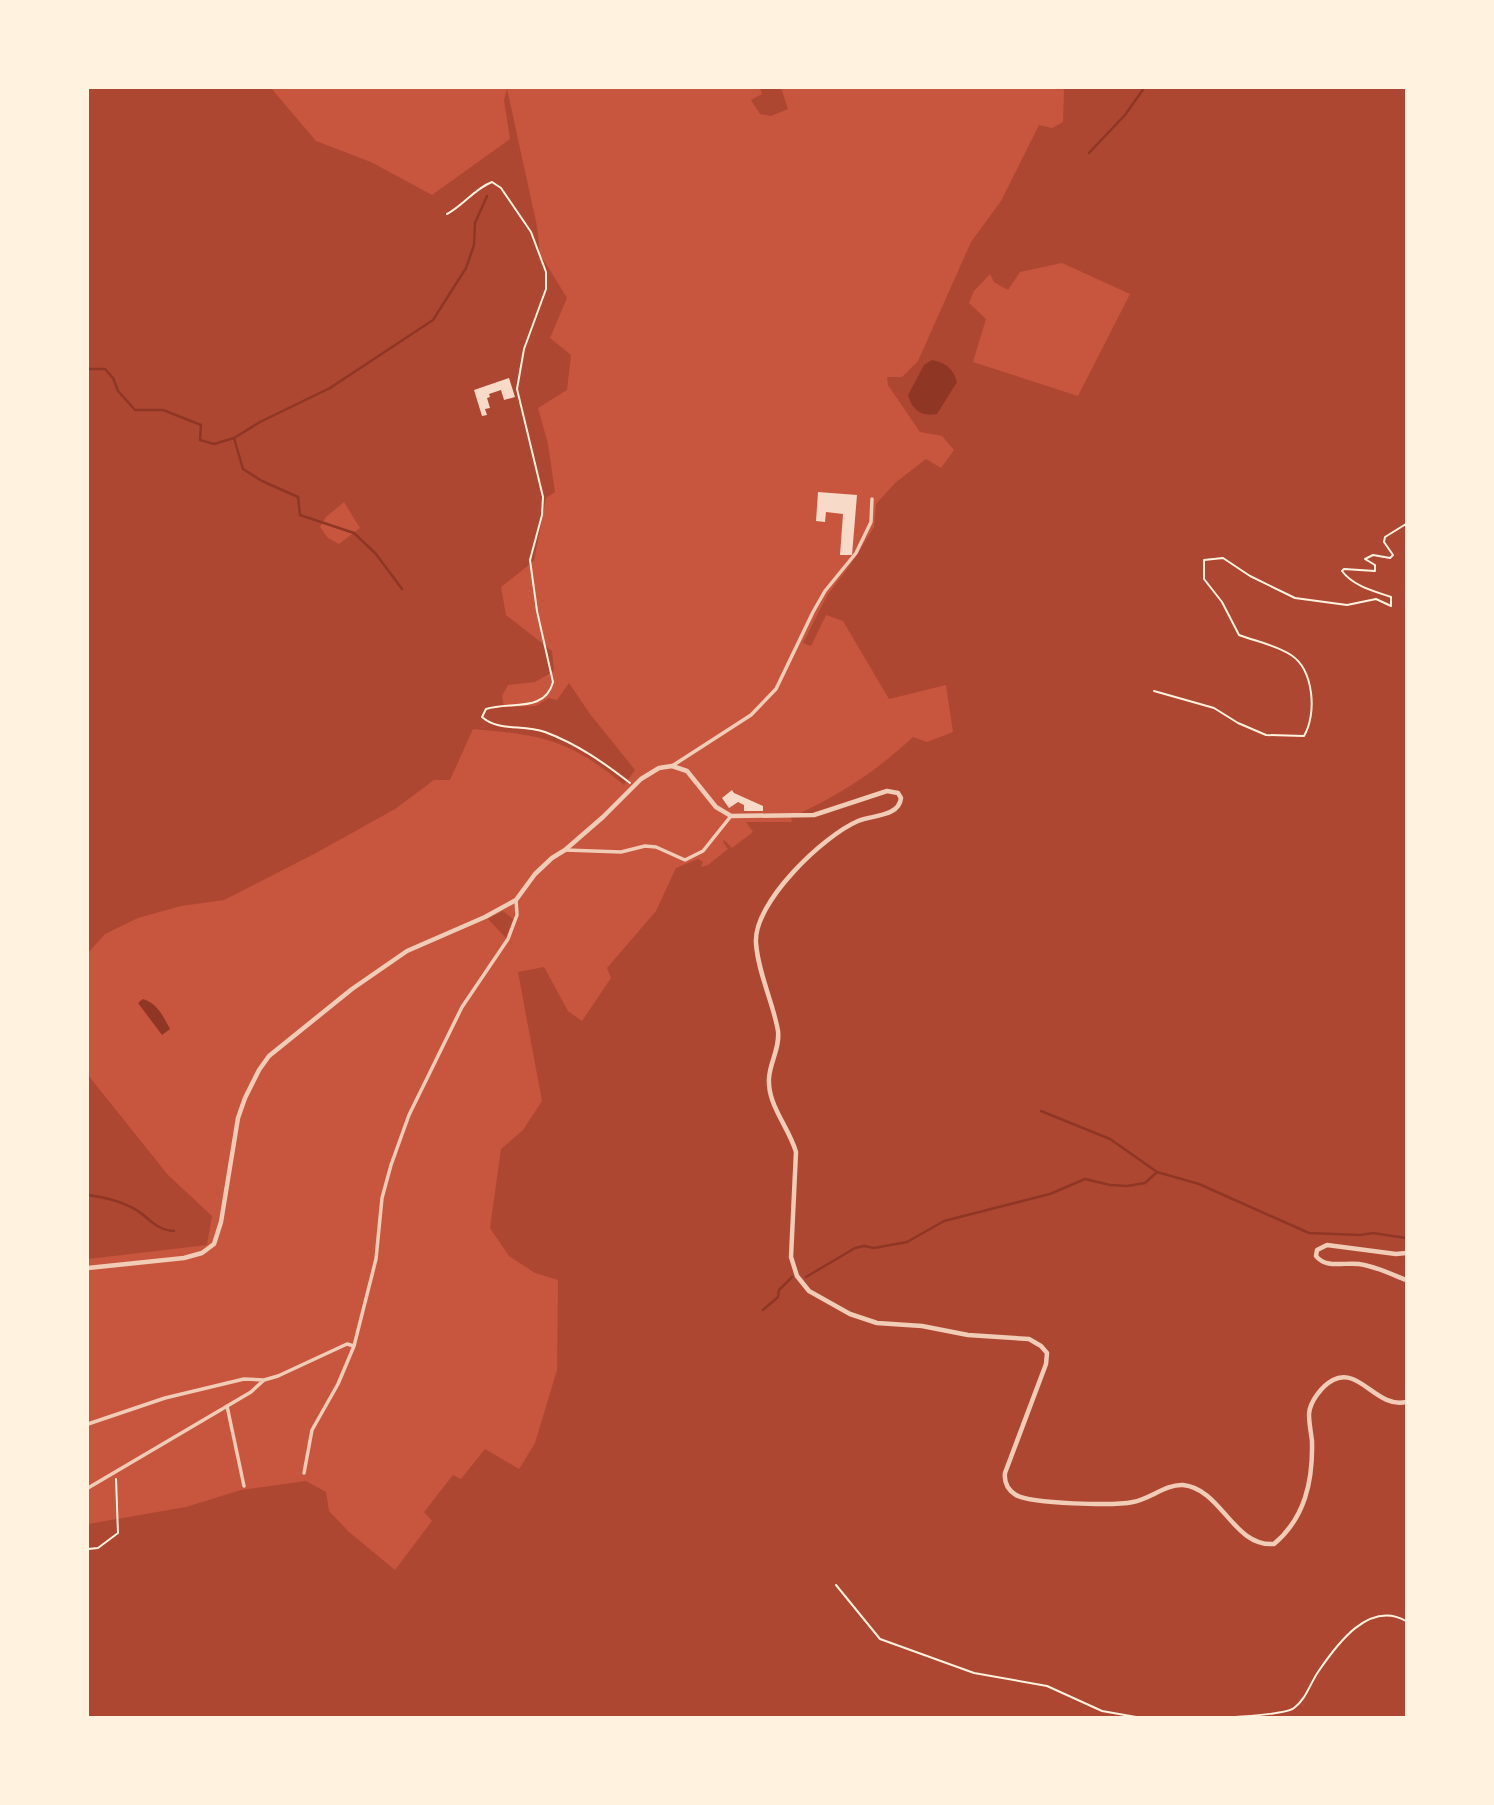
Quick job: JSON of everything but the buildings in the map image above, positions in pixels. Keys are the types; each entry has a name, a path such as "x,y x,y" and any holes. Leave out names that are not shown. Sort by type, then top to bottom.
{"street":[{"path":"88,1268 184,1258 202,1253 214,1244 219,1231 238,1118 259,1070 269,1056 352,989 407,951 485,917 516,900 552,858 603,817 634,786 659,768 672,766 751,715 776,689 825,591 860,545 871,522 872,499"},
{"path":"672,766 687,771 716,807 731,816 814,815 887,791 898,793 901,798 901,803 895,810 859,820 827,842 784,881 773,894 759,922 756,942 778,1031 777,1048 769,1078 770,1089 776,1110 791,1135 796,1152 791,1257 797,1276 809,1291 850,1314 877,1323 922,1326 968,1335 1030,1339 1041,1346 1047,1353 1046,1364 1005,1472 1005,1481 1015,1494 1036,1500 1118,1504 1142,1500 1182,1485 1196,1489 1206,1496 1250,1539 1262,1545 1274,1544 1296,1521 1305,1501 1311,1474 1309,1414 1314,1400 1323,1388 1343,1376 1355,1378 1374,1394 1387,1400 1406,1402"},
{"path":"565,850 621,852 645,846 656,847 685,860 709,845 731,816"},
{"path":"304,1474 312,1430 338,1384 354,1346 376,1259 382,1198 396,1152 416,1099 451,1027 508,939 517,915 516,900"},
{"path":"1406,1253 1327,1245 1317,1250 1316,1256 1328,1264 1358,1264 1386,1271 1406,1280"},
{"path":"88,1424 138,1405 244,1378 264,1380 278,1376 347,1344 354,1346"},
{"path":"88,1488 251,1392 264,1380"},
{"path":"227,1406 244,1486"}],"path":[{"path":"447,214 456,210 479,187 492,183 501,188 531,232 546,272 546,289 524,349 517,389 542,497 542,515 530,560 537,611 553,681 551,690 543,701 497,705 486,709 482,717 489,723 502,727 525,726 576,746 599,759 634,786"},
{"path":"1154,691 1214,708 1238,723 1266,735 1304,736 1309,727 1312,708 1308,682 1300,664 1291,655 1239,635 1222,602 1205,579 1203,560 1223,558 1250,576 1295,597 1347,605 1376,599 1391,606 1391,597 1362,586 1349,579 1342,571 1361,568 1375,571 1375,565 1365,559 1373,555 1390,558 1393,555 1384,542 1385,537 1406,524"},
{"path":"88,1549 98,1548 118,1533 115,1470"},
{"path":"836,1585 880,1639 974,1672 1047,1686 1102,1711 1136,1717"},
{"path":"1236,1717 1285,1712 1294,1708 1308,1693 1317,1673 1353,1628 1372,1618 1394,1614 1406,1621"}],"shaded area":[{"path":"88,88 271,88 316,141 371,162 432,195 510,139 504,100 507,89 537,226 540,254 567,298 550,338 571,355 567,390 538,408 548,444 555,492 546,498 534,561 501,587 506,615 552,651 554,671 535,682 508,685 502,696 504,707 536,706 549,698 557,700 569,683 635,770 624,785 587,758 554,742 537,737 473,729 450,780 434,780 395,809 224,900 181,906 138,918 105,934 88,953","holes":["344,502 360,528 339,544 328,538 320,527 326,517"]},
{"path":"760,88 781,88 788,109 771,116 760,114 751,100 762,94"},
{"path":"1064,88 1406,88 1406,1717 88,1717 88,1524 186,1507 241,1490 306,1481 326,1492 329,1511 349,1532 395,1570 432,1521 424,1512 453,1475 461,1479 485,1449 519,1469 535,1443 557,1370 558,1280 535,1273 509,1256 490,1228 501,1149 523,1130 542,1101 518,972 544,967 568,1011 582,1021 611,978 607,968 656,911 676,868 698,859 703,862 701,867 708,865 728,849 724,840 732,848 753,832 746,822 792,822 791,817 856,782 886,761 913,737 927,742 953,732 946,685 889,699 843,621 826,615 811,646 803,643 828,594 874,527 876,504 895,483 926,459 941,468 954,450 942,436 920,432 888,385 887,377 902,377 918,361 971,242 1001,201 1039,125 1052,128 1063,122","holes":["1062,263 1130,294 1078,396 973,362 986,319 969,303 974,291 990,274 994,282 1008,290 1020,272"]},
{"path":"932,360 948,367 957,382 937,414 926,414 912,405 908,395 924,365"},
{"path":"503,911 513,919 506,938 488,919"},
{"path":"143,999 156,1007 170,1029 162,1035 138,1003"},
{"path":"88,1075 168,1175 212,1216 207,1245 88,1259"}],"waterway":[{"path":"1089,153 1125,115 1144,88"},
{"path":"88,369 105,369 113,378 118,391 135,410 163,410 201,425 200,440 214,444 234,438 260,422 330,388 433,320 466,268 474,245 475,223 487,196"},
{"path":"234,438 243,469 298,497 300,515 354,533 376,554 402,589"},
{"path":"1041,1111 1110,1139 1157,1172 1199,1184 1309,1233 1373,1233 1406,1238"},
{"path":"806,1277 855,1248 874,1248 907,1242 944,1221 1050,1194 1085,1179 1127,1186 1145,1183 1157,1172"},
{"path":"88,1195 126,1205 161,1228 174,1231"},
{"path":"763,1310 778,1297 779,1290 792,1277"}]}
